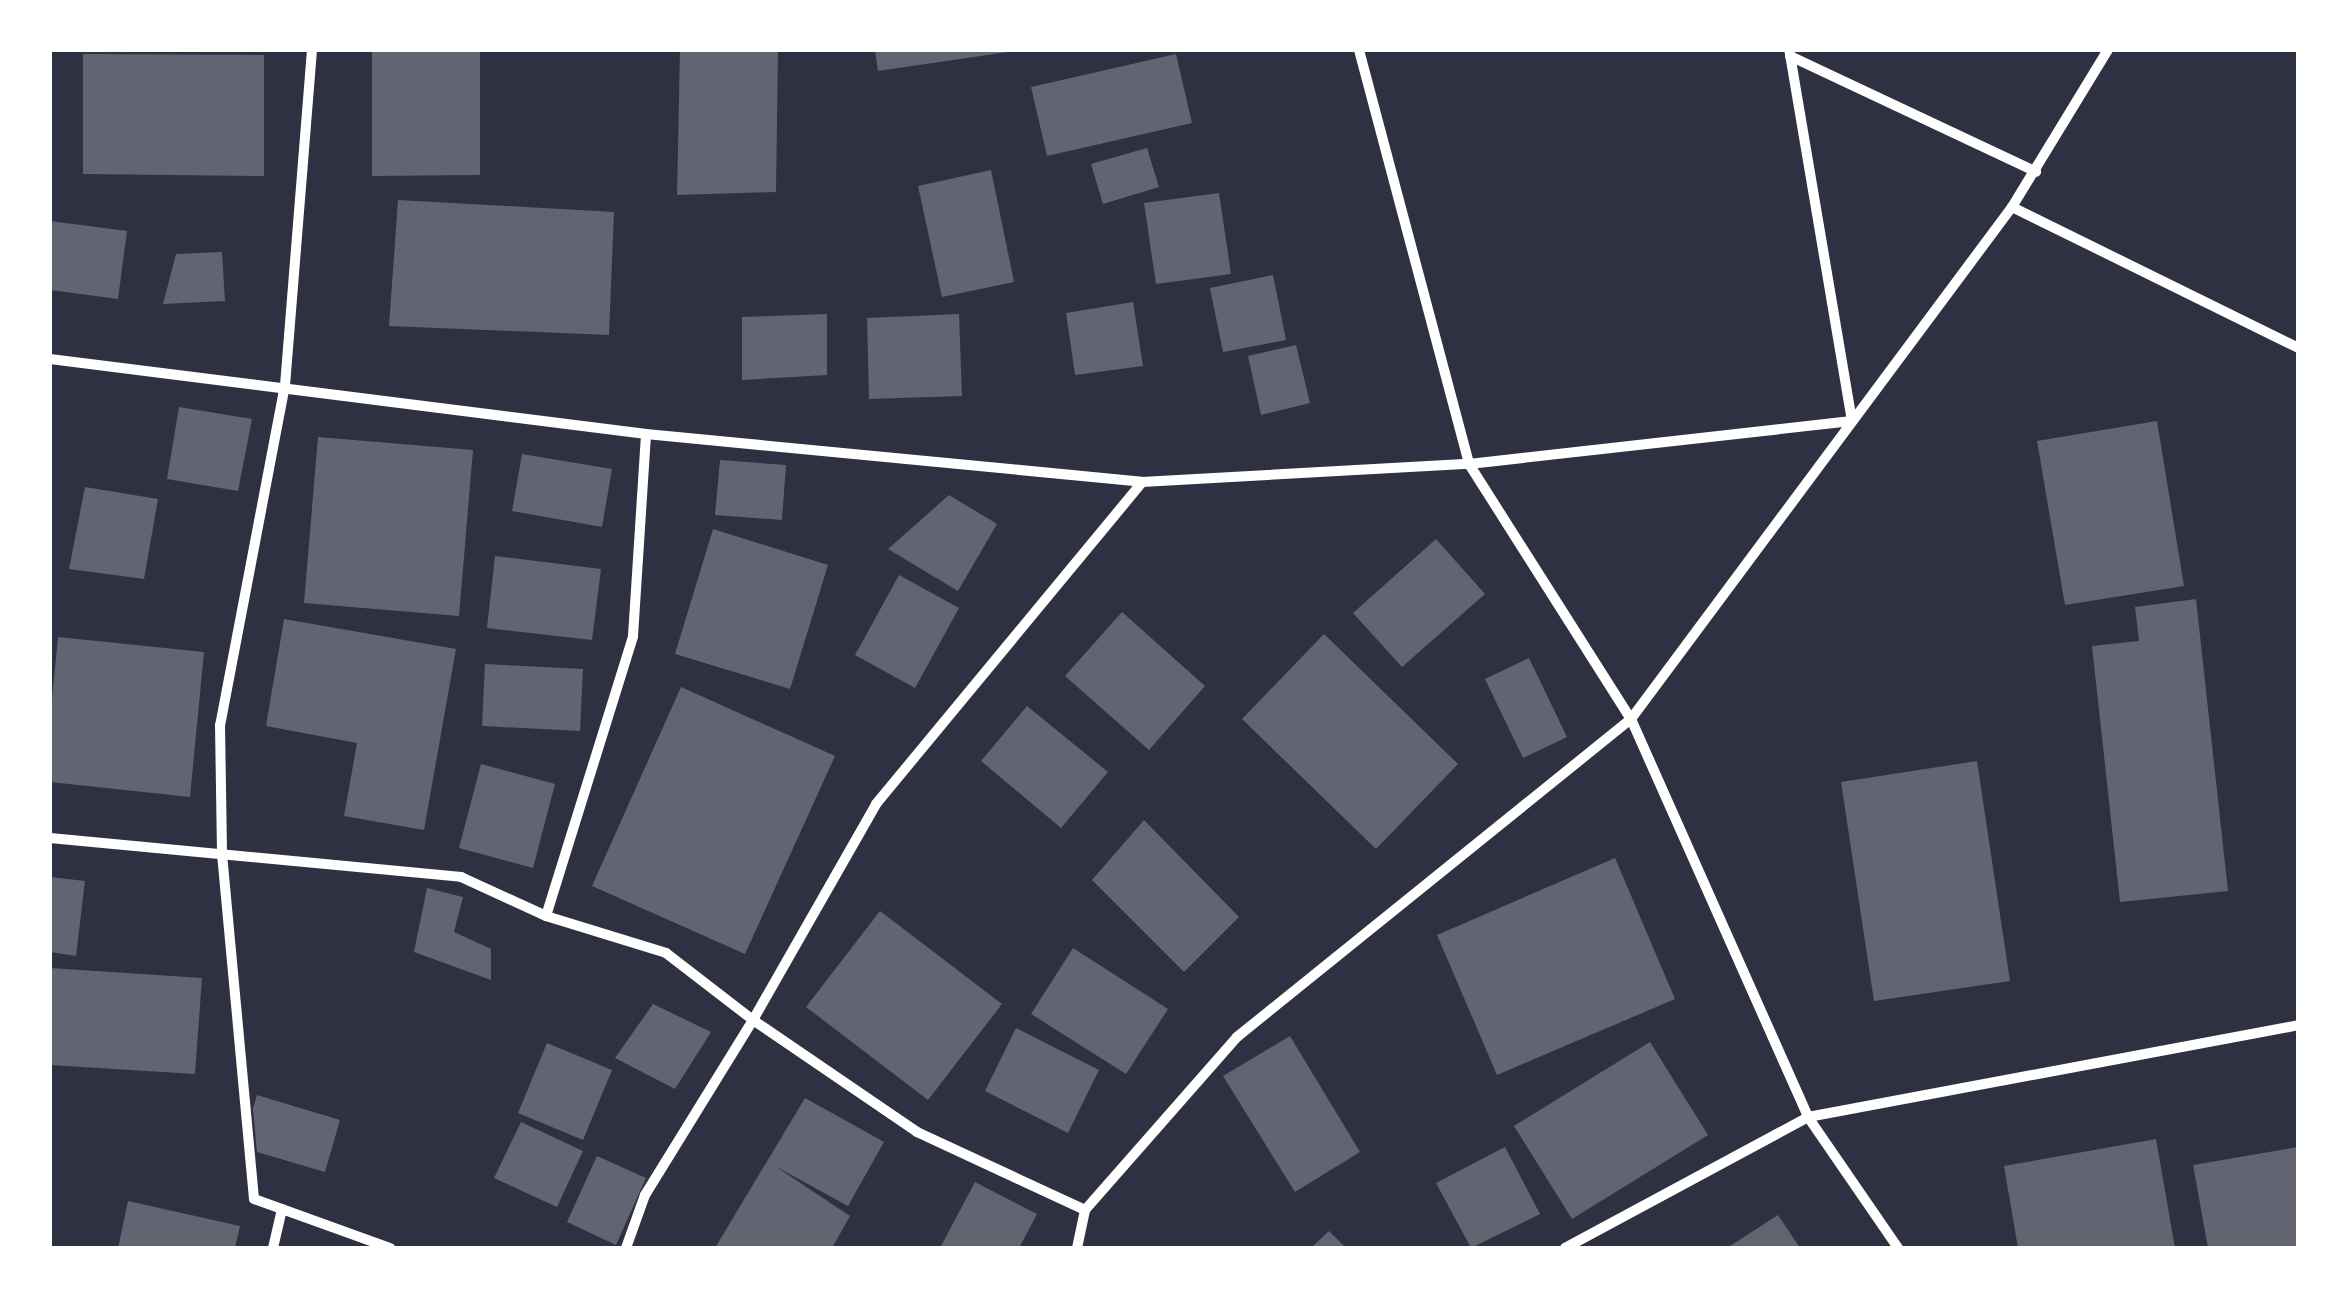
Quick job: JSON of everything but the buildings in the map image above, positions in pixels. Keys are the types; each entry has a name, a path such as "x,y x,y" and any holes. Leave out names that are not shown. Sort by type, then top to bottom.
{"street":[{"path":"312,50 284,386 220,725 222,854 254,1199 390,1248"},
{"path":"1359,50 1469,464 1631,720 1808,1117 1898,1248"},
{"path":"1078,1248 1085,1210 1237,1038 1631,720 2012,207 2108,50"},
{"path":"1789,53 1852,421"},
{"path":"1789,53 2036,172"},
{"path":"2012,207 2298,348"},
{"path":"50,359 646,434 1142,482 1469,464 1852,421"},
{"path":"546,916 633,636 646,434"},
{"path":"626,1248 645,1195 753,1020 876,804 1142,482"},
{"path":"50,838 462,877 546,916 666,953 753,1020 917,1132 1085,1210"},
{"path":"1565,1248 1808,1117 2298,1025"},
{"path":"273,1248 282,1209"}]}
